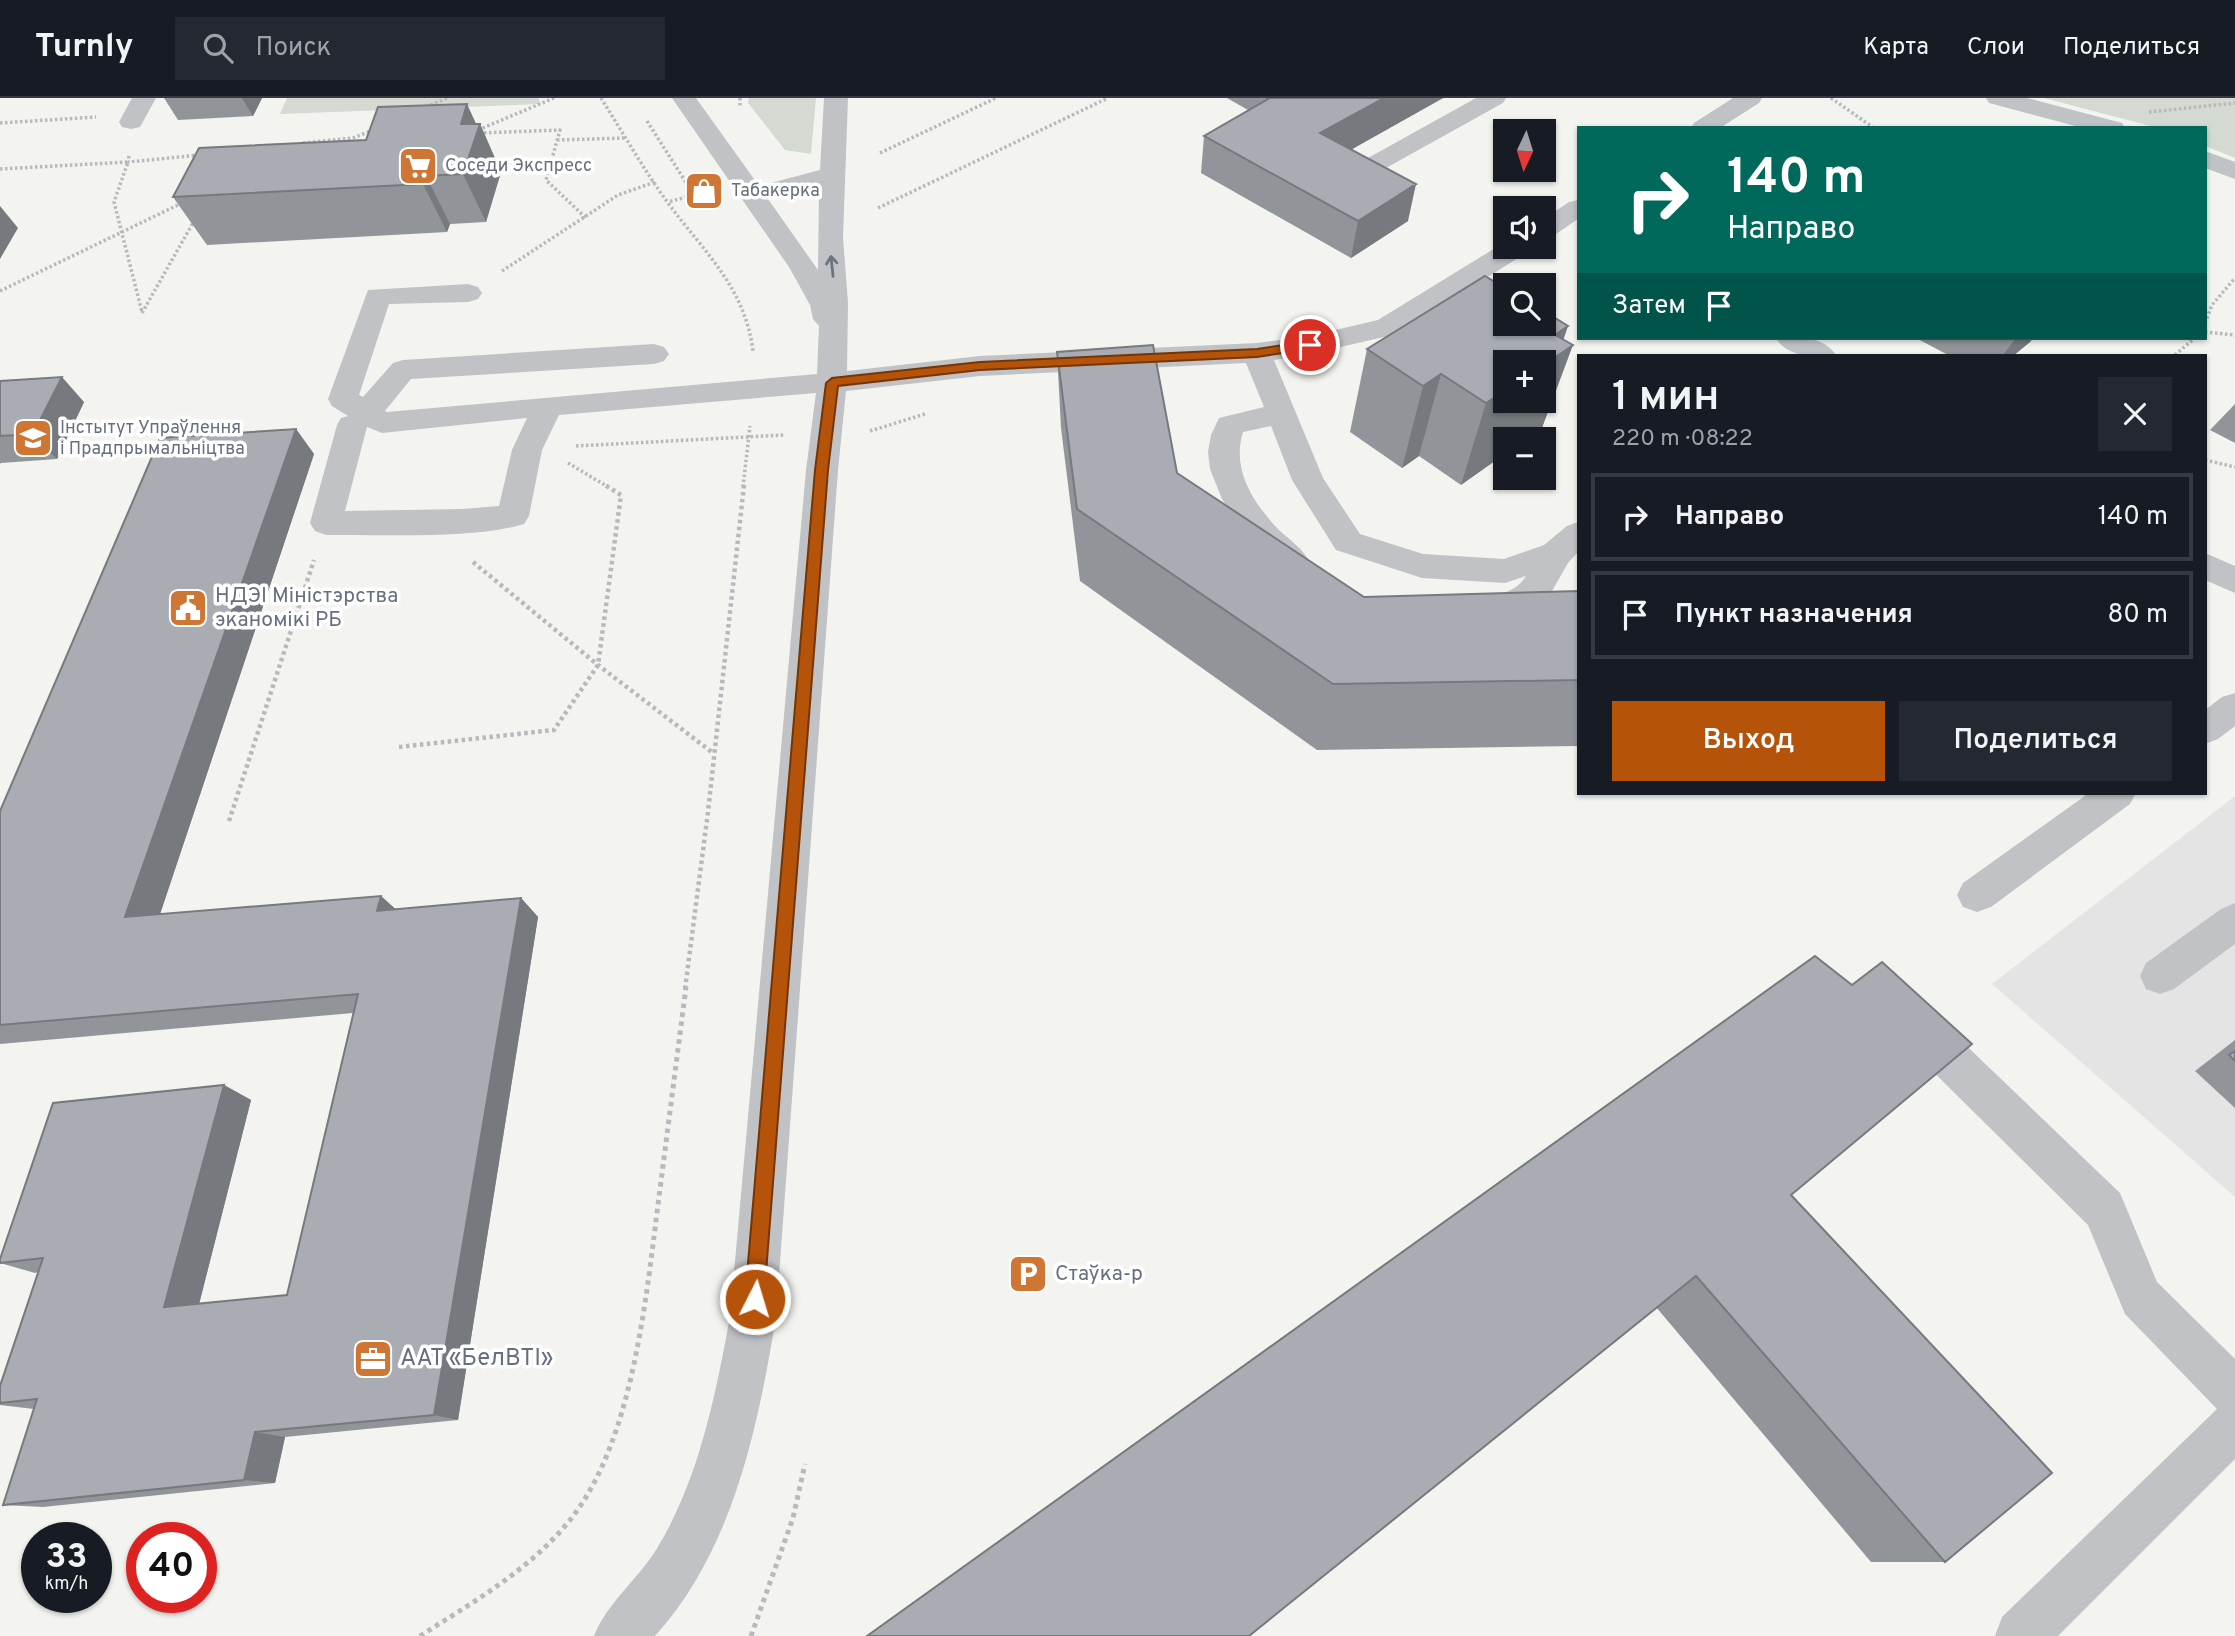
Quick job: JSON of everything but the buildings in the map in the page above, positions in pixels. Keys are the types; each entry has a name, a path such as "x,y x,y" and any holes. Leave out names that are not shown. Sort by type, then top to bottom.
{"street":[{"path":"131,122 144,98"},
{"path":"684,98 816,288 833,334"},
{"path":"625,1634 675,1564 707,1498 731,1425 746,1356 757,1281 822,470 832,383 834,294 830,237 836,98"},
{"path":"1350,178 1494,98"},
{"path":"1998,98 2107,126"},
{"path":"1706,126 1747,99"},
{"path":"2207,160 2235,170"},
{"path":"752,195 831,175"},
{"path":"1556,224 1574,215"},
{"path":"467,293 378,296 344,399 359,419 382,423 548,406 832,383 980,366 1257,353 1321,343 1387,327 1497,259"},
{"path":"1794,340 1819,354"},
{"path":"1257,353 1308,480 1349,542 1422,566 1505,571 1567,544"},
{"path":"548,406 513,516 462,521 326,523 359,419 403,370 654,354"},
{"path":"1282,413 1230,425 1223,450 1225,460 1233,491 1261,534 1299,567 1320,578"},
{"path":"1457,614 1484,616 1532,596 1567,544"},
{"path":"2207,566 2235,581"},
{"path":"2207,728 2235,707"},
{"path":"1977,895 2114,795"},
{"path":"2160,976 2235,921"},
{"path":"1887,998 2104,1209 2141,1298 2235,1393"},
{"path":"2021,1636 2235,1425"}],"path":[{"path":"424,108 448,98"},
{"path":"554,98 471,133 560,130 546,180 586,218"},
{"path":"420,1636 520,1570 549,1544 588,1491 605,1456 619,1417 638,1340 649,1275 714,753 749,437 753,343 744,306 729,281 668,202 601,98"},
{"path":"740,98 739,106 746,116"},
{"path":"880,153 996,98"},
{"path":"878,208 1108,98"},
{"path":"1831,98 1871,126"},
{"path":"2086,119 2235,103"},
{"path":"0,123 121,116 131,122 128,163 114,202 142,313 199,212"},
{"path":"647,121 694,195 668,202"},
{"path":"353,138 377,128"},
{"path":"300,144 364,138"},
{"path":"557,141 626,138"},
{"path":"0,169 128,163 208,154"},
{"path":"467,293 618,195 655,182"},
{"path":"1,290 189,200"},
{"path":"2207,318 2212,304 2235,278"},
{"path":"2207,332 2235,335"},
{"path":"2176,354 2192,340"},
{"path":"535,449 868,432 929,412"},
{"path":"399,747 554,730 598,665 621,495 535,449"},
{"path":"2207,460 2235,467"},
{"path":"462,521 461,552 598,665 714,753"},
{"path":"229,821 326,523"},
{"path":"751,1636 789,1530 805,1464"}],"shaded area":[{"path":"287,98 538,98 541,104 280,114"},
{"path":"749,98 816,98 811,154 785,150 748,103"},
{"path":"2044,98 2235,98 2235,158 2207,147 2207,126 2150,126"},
{"path":"2235,796 2235,1197 1992,984"}],"place":[{"name":"Соседи Экспресс","path":"418,166"},
{"name":"Табакерка","path":"704,191"},
{"name":"Інстытут Упраўлення і Прадпрымальніцтва","path":"33,438"},
{"name":"НДЭІ Міністэрства эканомікі РБ","path":"188,608"},
{"name":"Стаўка-р","path":"1028,1274"},
{"name":"ААТ «БелВТІ»","path":"373,1359"}],"route":[{"path":"755,1299 822,470 832,383 980,366 1257,353 1310,345"}]}
